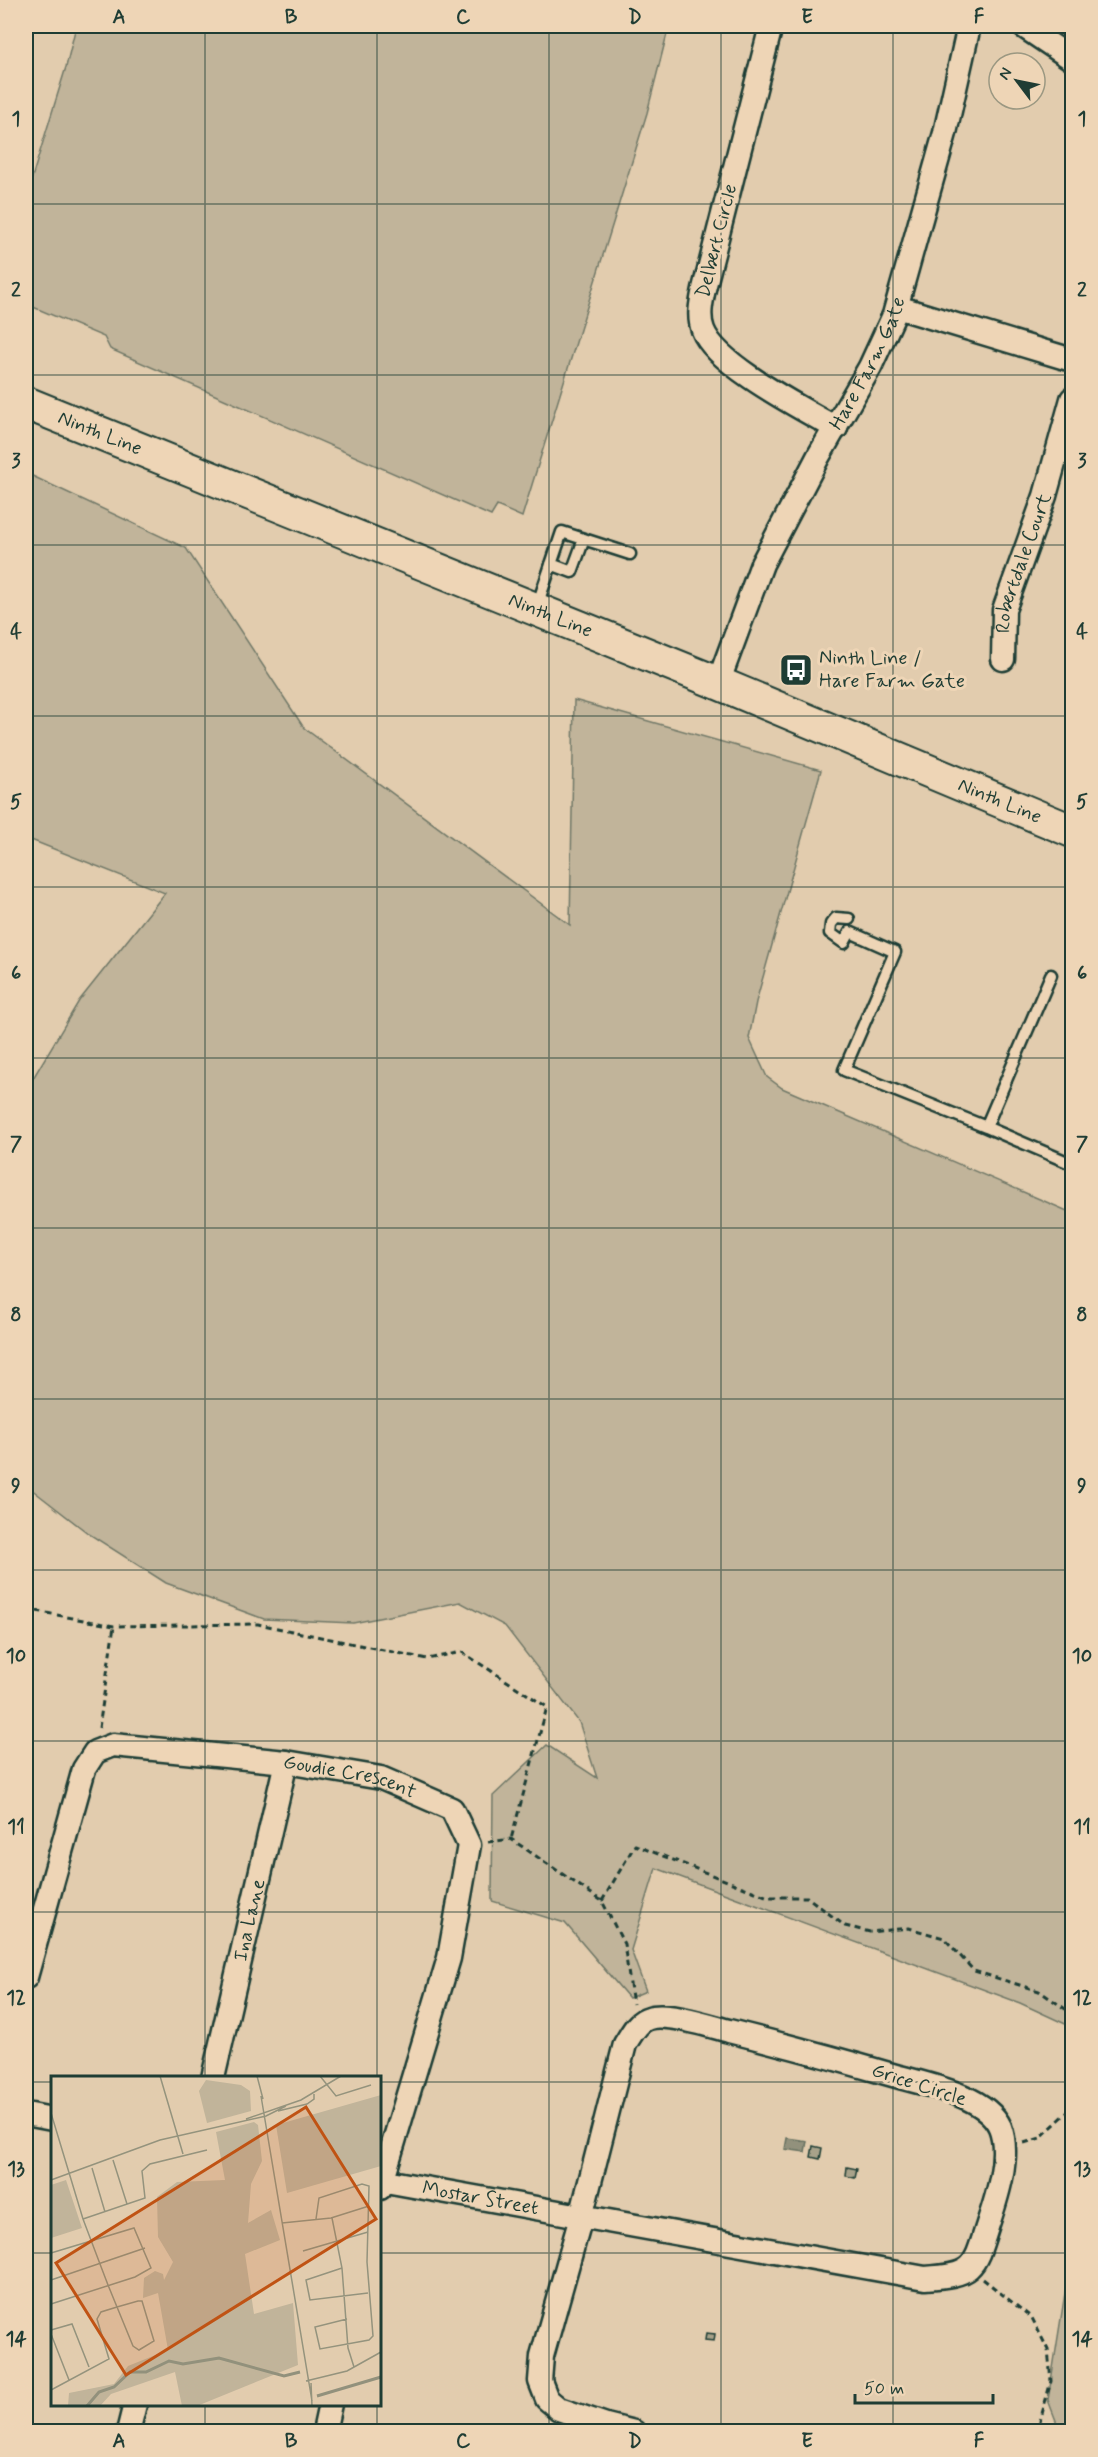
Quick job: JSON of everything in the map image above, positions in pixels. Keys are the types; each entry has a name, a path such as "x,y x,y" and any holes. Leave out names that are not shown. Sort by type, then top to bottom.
{"main road":[{"name":"Ninth Line","path":"26,403 718,683 1072,831"}],"street":[{"name":"Delbert Circle","path":"771,26 704,289 700,312 701,324 712,345 732,363 789,401 836,428"},
{"name":"Hare Farm Gate","path":"718,683 762,564 879,350 897,307 945,134 969,26"},
{"path":"1023,26 1072,59"},
{"path":"897,307 1072,360"},
{"name":"Robertdale Court","path":"1003,659 1004,610 1045,496 1072,399"},
{"name":"Goudie Crescent","path":"95,1752 114,1745 286,1762 381,1778 452,1809 469,1845"},
{"path":"26,1977 84,1769 95,1752"},
{"name":"Ina Lane","path":"213,2076 286,1762"},
{"path":"381,2180 449,1958 469,1845"},
{"name":"Grice Circle","path":"636,2025 649,2018 680,2019 826,2056 960,2095 984,2108 999,2125 1004,2140 1001,2186 979,2255 971,2268"},
{"path":"634,2432 559,2409 547,2398 540,2381 542,2356 581,2217 625,2044 636,2025"},
{"path":"26,2114 51,2119"},
{"name":"Mostar Street","path":"381,2183 581,2217"},
{"path":"581,2217 925,2278 955,2276 971,2268"},
{"path":"129,2432 135,2406"},
{"path":"324,2432 330,2406"}],"lane":[{"path":"535,610 562,532 630,554"},
{"path":"551,564 572,572 584,539"},
{"path":"850,926 895,952 844,1070 1072,1164"},
{"path":"986,1127 1051,975"}],"path":[{"path":"26,1609 114,1626 258,1624 427,1659 462,1652 547,1707 511,1839"},
{"path":"95,1752 114,1626"},
{"path":"469,1845 511,1839 602,1901 624,1944 636,2025"},
{"path":"602,1901 634,1845 768,1897 807,1897 845,1926 870,1932 909,1928 944,1938 974,1971 1039,1991 1067,2010 1072,2019"},
{"path":"1003,2151 1040,2138 1072,2108"},
{"path":"971,2268 1032,2318 1048,2350 1051,2381 1037,2432"}],"shaded area":[{"path":"76,26 669,26 647,113 522,517 497,506 491,516 110,349 104,337 26,304 26,197 66,67"},
{"path":"26,473 186,548 304,728 570,925 574,700 821,770 756,1002 749,1038 767,1077 782,1088 1072,1213 1072,2027 1020,2003 656,1868 631,1950 646,1991 629,1998 565,1923 492,1901 493,1796 547,1745 597,1778 579,1722 505,1626 460,1602 353,1623 264,1619 166,1583 89,1534 26,1485 26,1090 79,1001 165,893 26,838"},
{"path":"787,2138 807,2141 805,2152 785,2149"},
{"path":"1072,2249 1072,2431 1060,2431 1048,2400"}],"building":[{"path":"813,2146 822,2148 820,2159 811,2157"},
{"path":"847,2167 857,2169 855,2178 846,2176"},
{"path":"706,2333 715,2334 714,2341 705,2340"}],"place":[{"name":"Ninth Line / Hare Farm Gate","path":"796,670"}]}
